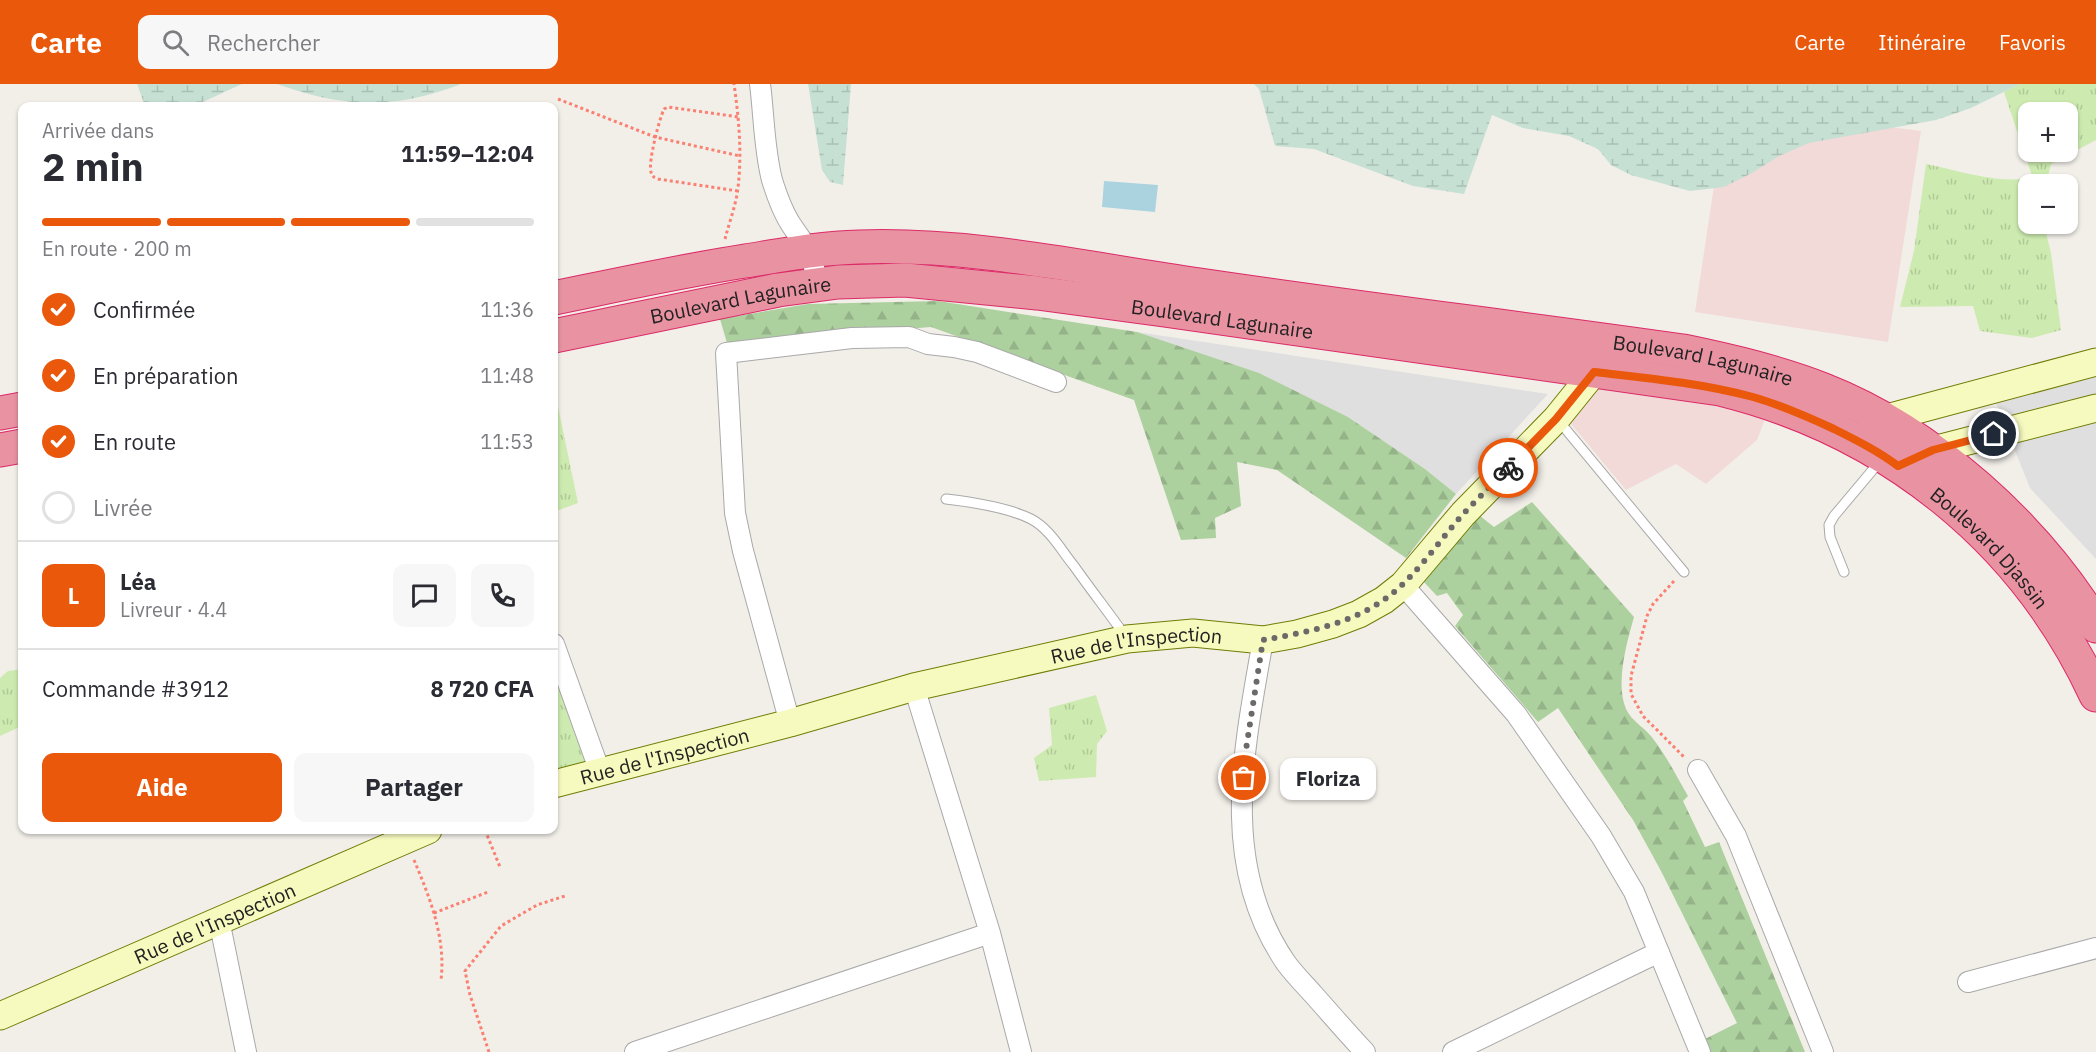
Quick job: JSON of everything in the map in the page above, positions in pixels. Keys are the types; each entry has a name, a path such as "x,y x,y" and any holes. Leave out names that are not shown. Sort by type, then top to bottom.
{"highway":[{"name":"Boulevard Lagunaire","path":"558,297 690,270 810,250 905,247 986,253 1202,286 1683,351 1786,376 1827,391 1883,419"},
{"name":"Boulevard Lagunaire","path":"558,335 813,284 905,280 1016,290 1720,389 1795,411 1847,435"},
{"path":"0,413 18,410"},
{"name":"Boulevard Djassin","path":"1883,419 1933,450 1983,492 2037,546 2061,574 2096,626"},
{"name":"Boulevard Djassin","path":"1847,435 1891,461 1954,506 1981,531 2050,612 2084,669 2096,695"},
{"path":"0,450 18,447"}],"street":[{"path":"760,84 772,180 792,227 810,250 814,268 813,284"},
{"path":"790,723 743,551 735,513 726,353 852,338 909,336 928,344 977,352 1056,382"},
{"name":"Rue de l'Inspection","path":"558,783 790,723 915,687 1127,639 1193,633 1263,640 1297,634 1359,614 1384,600 1410,576 1463,514 1556,419 1594,372 1600,356 1601,340"},
{"path":"1847,435 1883,419 2096,362"},
{"path":"1891,461 2096,408"},
{"path":"1410,576 1516,714 1601,836 1634,892 1700,1052"},
{"path":"1263,640 1245,756 1241,823 1246,869 1260,918 1287,964 1365,1052"},
{"path":"558,655 600,772"},
{"path":"915,687 990,933 1021,1052"},
{"path":"1698,770 1736,836 1823,1052"},
{"name":"Rue de l'Inspection","path":"0,1016 417,834"},
{"path":"219,920 246,1052"},
{"path":"635,1052 990,933"},
{"path":"1968,982 2096,948"},
{"path":"1453,1052 1659,952"}],"lane":[{"path":"1556,419 1684,572"},
{"path":"1844,572 1830,537 1829,525 1834,516 1891,461"},
{"path":"946,499 973,502 1030,518 1042,527 1096,595 1127,639"}],"path":[{"path":"723,247 738,191 739,117 734,84"},
{"path":"558,99 655,137 740,156"},
{"path":"738,191 653,176 650,171 655,137 664,109 668,107 739,117"},
{"path":"1684,572 1658,598 1647,616 1631,676 1631,694 1643,716 1698,770"},
{"path":"417,834 440,943 441,980"},
{"path":"487,834 500,867"},
{"path":"434,913 488,892"},
{"path":"489,1052 470,995 465,971 501,926 537,905 565,896"}],"shaded area":[{"path":"1726,106 1921,131 1888,342 1695,312"},
{"path":"1137,332 1548,394 1456,494 1425,469 1348,417"},
{"path":"2096,371 2096,559 2030,488 1992,393"},
{"path":"1595,381 1767,414 1757,440 1706,484 1676,464 1626,490 1566,418"}],"green space":[{"path":"137,84 242,84 203,102 144,102"},
{"path":"277,84 461,84 391,102 347,101 301,92"},
{"path":"808,84 851,84 843,185 830,182 822,170"},
{"path":"1254,84 2020,84 1971,108 1936,120 1809,143 1779,156 1724,187 1690,191 1631,175 1611,165 1598,149 1569,136 1523,128 1492,115 1464,194 1413,186 1314,149 1275,146 1259,89"},
{"path":"2020,84 2096,84 2096,140 2078,150 2078,102 2018,102 2018,134 2004,92"},
{"path":"2027,162 2055,162 2051,164 2048,174 2031,174"},
{"path":"1926,164 1965,173 2018,179 2018,234 2046,234 2061,330 2032,338 1980,331 1973,306 1900,307 1914,251"},
{"path":"938,301 1137,332 1259,373 1348,417 1425,469 1456,494 1406,558 1277,470 1237,462 1241,506 1215,518 1216,538 1181,540 1134,400 931,327 727,343 720,319 808,304"},
{"path":"558,406 578,503 558,510"},
{"path":"1532,502 1634,617 1625,650 1622,675 1623,699 1626,709 1651,736 1672,767 1688,796 1683,801 1705,847 1719,842 1805,1052 1710,1052 1705,1039 1737,1023 1633,820 1558,708 1538,722 1455,626 1463,615 1447,593 1437,596 1423,581 1479,515 1494,527"},
{"path":"18,670 18,728 0,736 0,678 8,671"},
{"path":"558,678 565,678 593,754 579,769 558,775"},
{"path":"1096,695 1107,731 1097,744 1096,777 1039,781 1034,758 1052,745 1049,708"}],"water":[{"path":"1104,181 1158,185 1155,212 1102,207"}],"way so far":[{"path":"1244,778 1245,756 1263,640 1333,624 1359,614 1384,600 1418,568 1463,514 1508,468"}],"place":[{"name":"Floriza","path":"1244,778"}],"route":[{"path":"1508,468 1556,419 1594,372 1720,389 1754,398 1795,411 1847,435 1898,466 1933,450 1994,434"}]}
